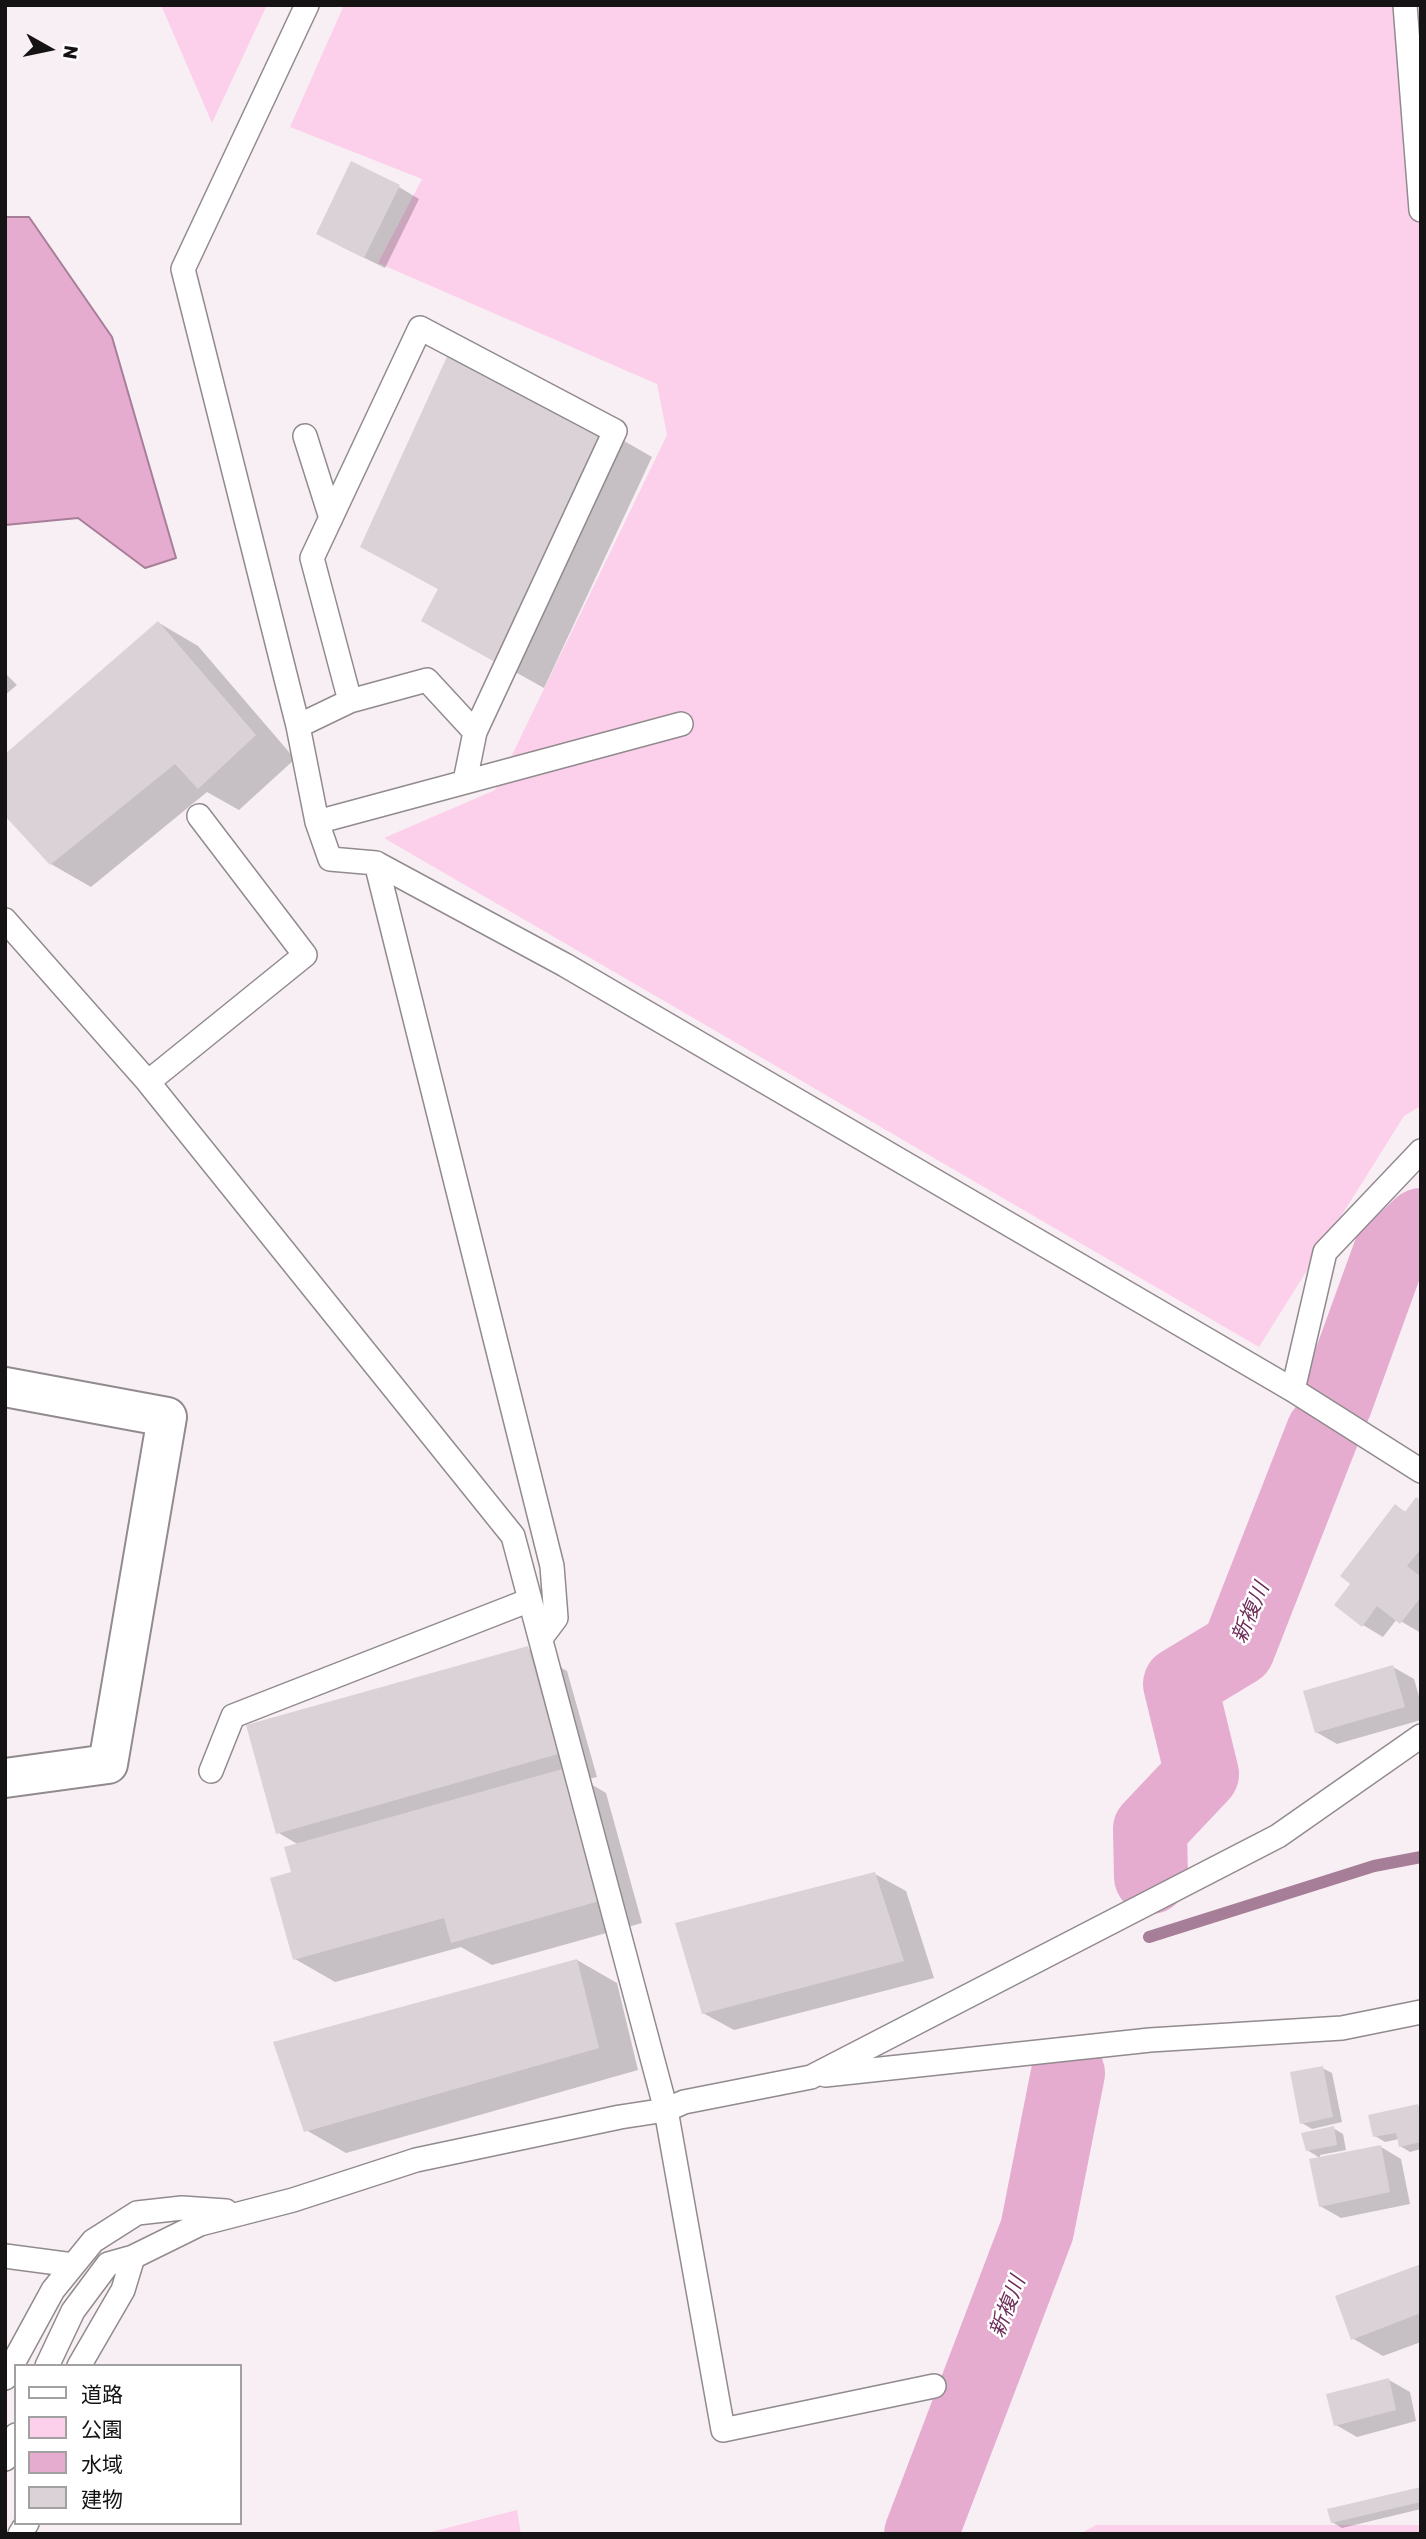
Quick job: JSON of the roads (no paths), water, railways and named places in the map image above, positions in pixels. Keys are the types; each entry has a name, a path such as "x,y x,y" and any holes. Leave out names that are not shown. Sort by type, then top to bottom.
{"street":[{"path":"5,1387 167,1417 108,1764 5,1779"}],"lane":[{"path":"307,5 183,269 298,726 317,822 330,859 376,863 565,965 1293,1390 1421,1471"},
{"path":"1405,5 1421,210"},
{"path":"351,701 312,558 420,328 615,431 475,732 465,781"},
{"path":"305,436 331,518"},
{"path":"298,726 351,701 427,680 475,732"},
{"path":"317,822 681,724"},
{"path":"148,1083 305,955 199,817"},
{"path":"376,863 552,1566 556,1618 541,1638"},
{"path":"5,920 148,1083 513,1536 666,2110 723,2430 934,2386"},
{"path":"1293,1390 1325,1252 1421,1151"},
{"path":"212,1771 233,1716 530,1600"},
{"path":"811,2077 1278,1836 1421,1735"},
{"path":"48,2364 73,2311 108,2263 133,2257 200,2224 293,2200 416,2160 620,2117 666,2110 684,2102 811,2077 1150,2040 1342,2028 1421,2012"},
{"path":"5,2378 53,2290 93,2241 137,2213 182,2208 244,2213"},
{"path":"5,2256 73,2265"},
{"path":"80,2364 123,2290 133,2257"},
{"path":"5,2459 14,2439"}],"water":[{"path":"5,217 29,217 112,337 176,558 145,568 78,518 5,525"}],"waterway":[{"name":"新複川","path":"1335,1404 1389,1255 1421,1225"},
{"name":"新複川","path":"1151,1877 1150,1829 1202,1774 1180,1684 1238,1649 1323,1432"},
{"path":"1149,1937 1374,1866 1421,1857"},
{"name":"新複川","path":"921,2534 1037,2230 1068,2073"}]}
